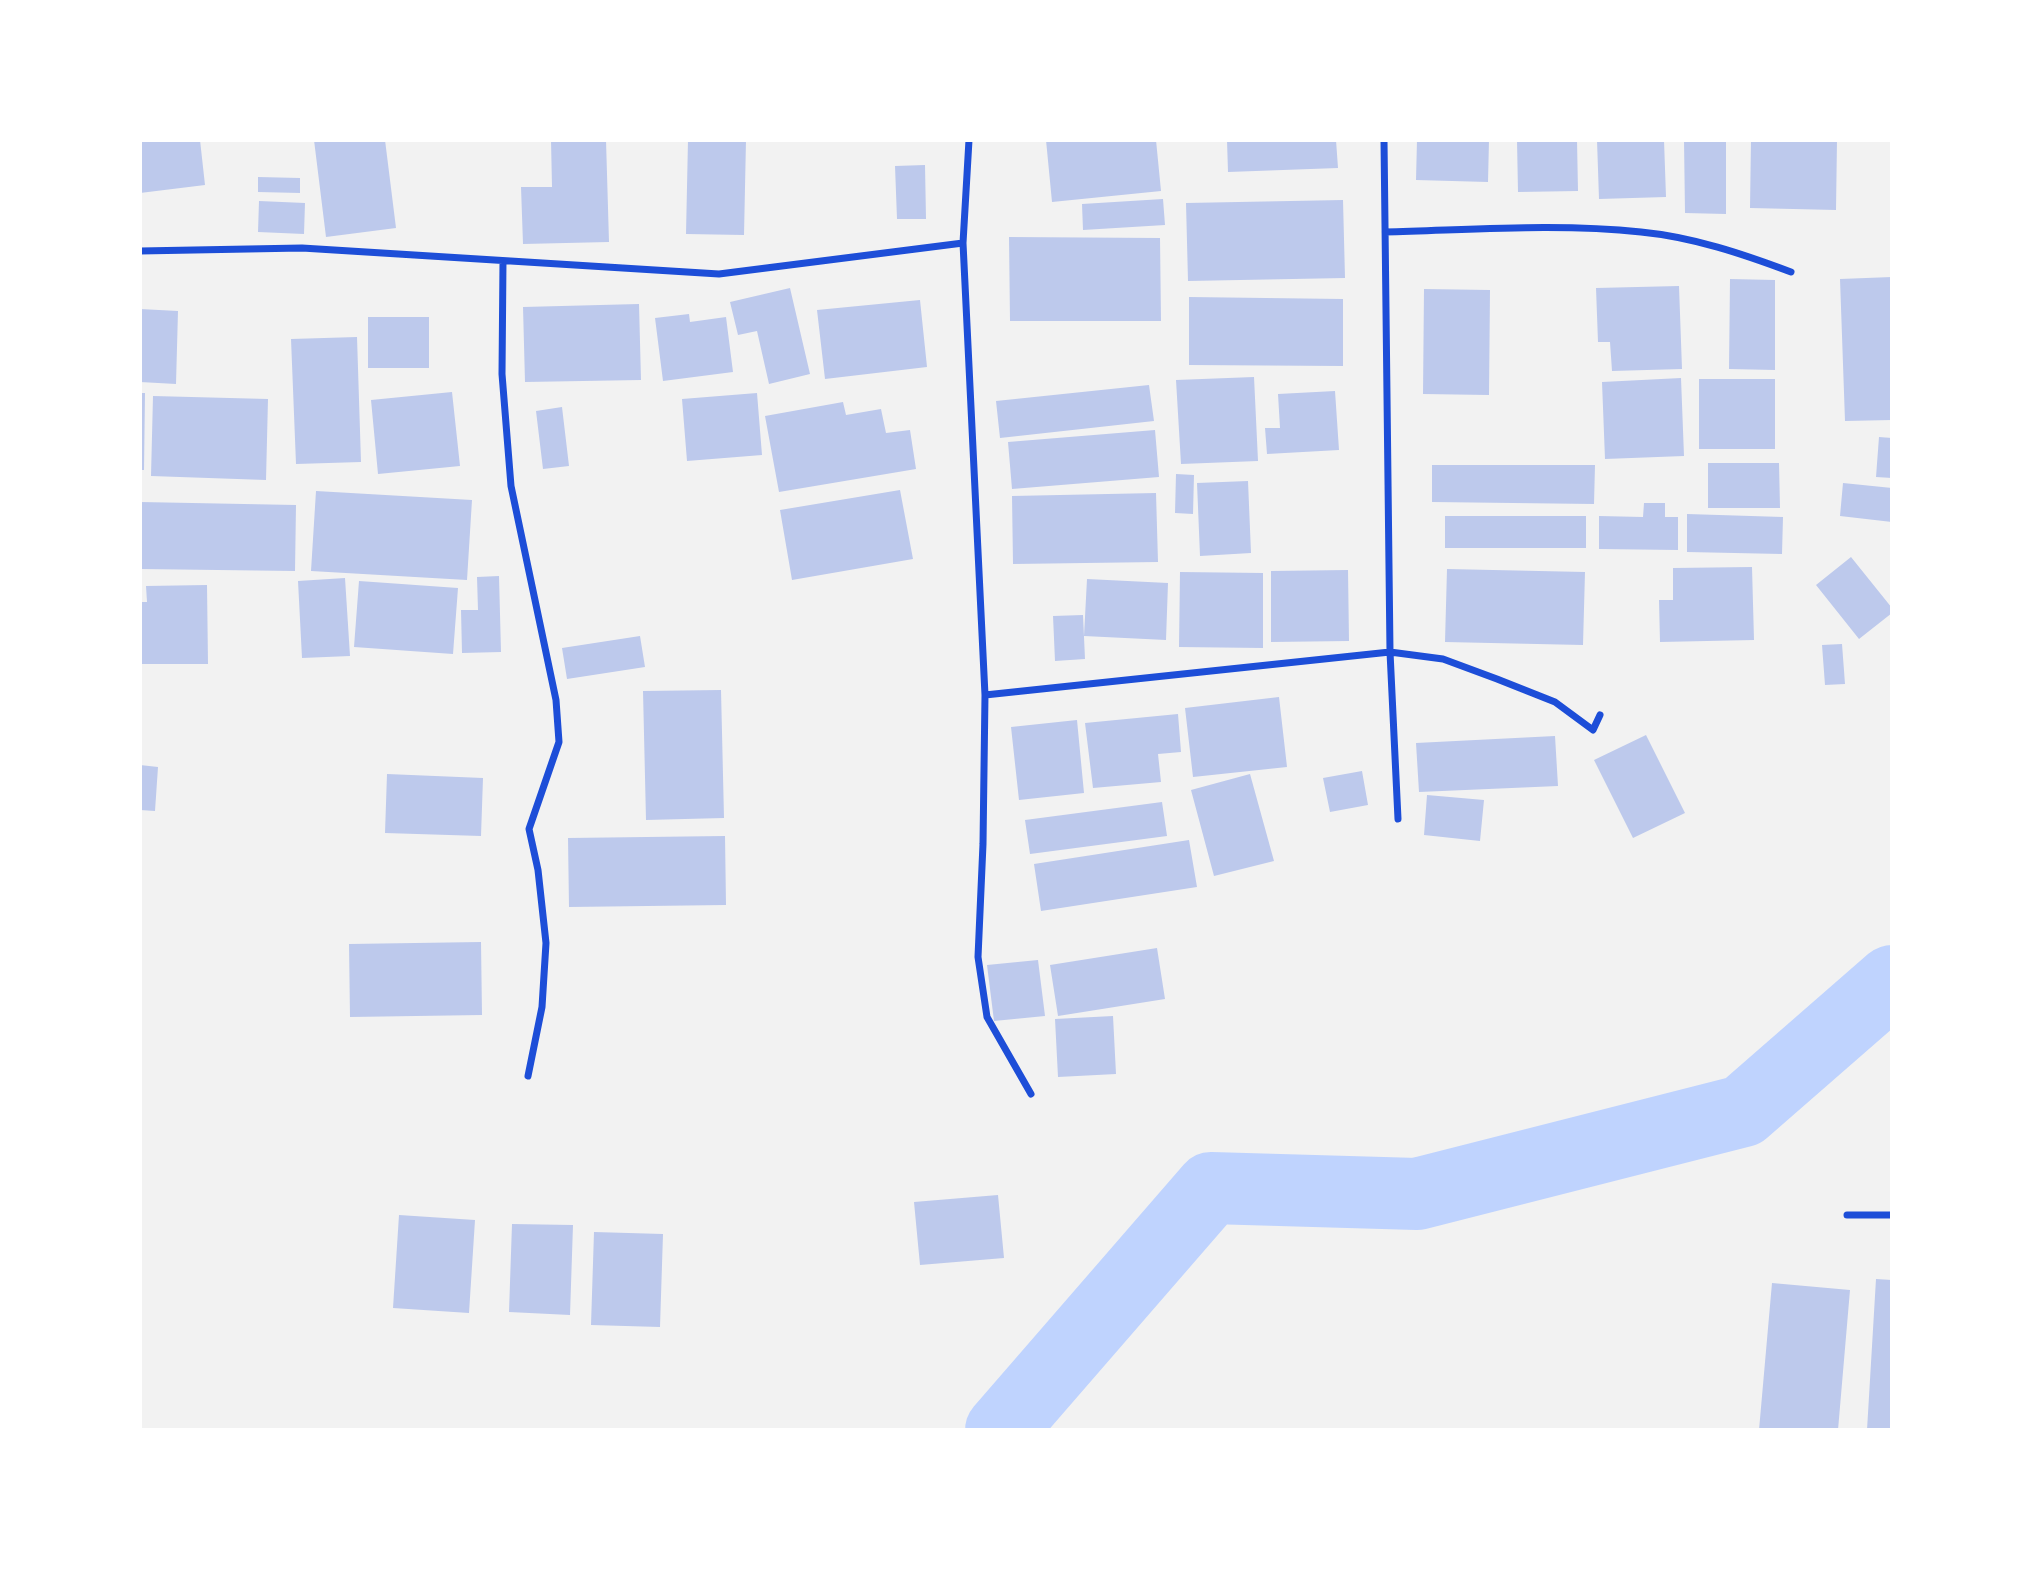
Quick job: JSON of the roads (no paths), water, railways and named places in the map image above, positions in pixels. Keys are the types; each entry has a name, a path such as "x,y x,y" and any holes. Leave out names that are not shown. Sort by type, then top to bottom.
{"street":[{"path":"969,140 963,243 985,695 978,957 987,1017 1031,1094"},
{"path":"1384,140 1390,652 1398,819"},
{"path":"1385,232 1541,228 1642,232 1729,250 1791,272"},
{"path":"140,251 302,248 719,274 963,243"},
{"path":"503,261 502,374 511,486 556,699 559,742 529,829 538,870 546,943 542,1007 528,1076"},
{"path":"985,695 1390,652 1443,659 1497,679 1555,702 1593,730 1600,715"},
{"path":"1847,1215 1892,1215"}],"waterway":[{"path":"1001,1430 1211,1188 1417,1194 1743,1111 1892,981"}]}
